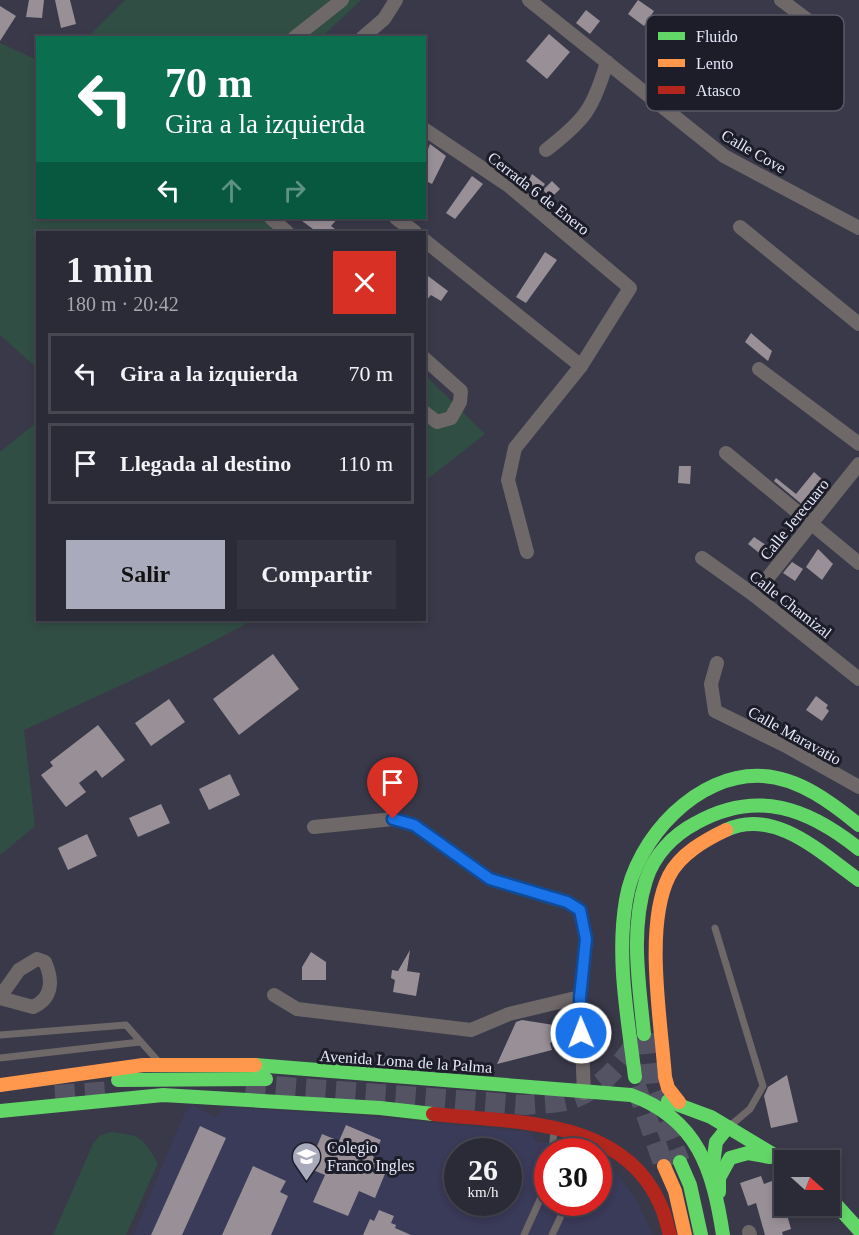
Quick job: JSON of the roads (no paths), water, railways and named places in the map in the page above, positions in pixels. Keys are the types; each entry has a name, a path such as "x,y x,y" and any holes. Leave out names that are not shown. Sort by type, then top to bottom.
{"main road":[{"path":"635,1077 622,946 626,898 645,845 676,808 721,783 762,776 797,786 826,798 859,825"},
{"path":"644,1034 634,936 647,877 667,842 708,814 743,803 772,804 808,815 831,826 859,849"},
{"path":"648,1008 645,930 650,901 658,875 672,854 695,834 718,821 739,816 765,814 790,821 859,866"},
{"path":"679,1102 668,1088 665,1077 657,957 657,909 670,874 689,852 709,838 732,827 758,825 784,828 859,880"},
{"path":"627,1056 630,1030"},
{"name":"Avenida Loma de la Palma","path":"0,1084 161,1064 254,1066 410,1094 587,1136 610,1146 633,1164 660,1203 670,1235"},
{"path":"62,1076 92,1080 291,1079"},
{"name":"Avenida Loma de la Palma","path":"0,1111 163,1095 250,1098 584,1093 647,1099 673,1115 687,1130 704,1155 712,1175 723,1235"},
{"path":"0,1102 55,1095"},
{"path":"647,1099 679,1102 728,1127 774,1155"},
{"path":"712,1175 716,1142 728,1127"},
{"path":"719,1209 718,1178 730,1158 748,1153 774,1158"},
{"path":"680,1161 690,1185 701,1235"},
{"path":"664,1166 675,1191 685,1235"},
{"path":"840,1209 859,1230"}],"street":[{"path":"297,36 342,0"},
{"path":"364,36 384,19 396,0"},
{"name":"Calle Cove","path":"529,0 646,93"},
{"path":"781,0 801,15"},
{"path":"546,150 577,126 595,100 607,62"},
{"name":"Calle Cove","path":"668,111 724,156 859,228"},
{"name":"Cerrada 6 de Enero","path":"426,130 509,186 630,288 581,366"},
{"path":"272,219 286,231"},
{"path":"397,219 414,231"},
{"path":"740,227 859,324"},
{"path":"426,242 581,366 552,404 529,428 515,448 509,465 508,480 527,552"},
{"path":"426,360 461,391 460,402 451,418 437,422 426,414"},
{"path":"759,369 859,444"},
{"path":"726,453 859,563"},
{"name":"Calle Jerecuaro","path":"754,595 859,464"},
{"name":"Calle Chamizal","path":"702,558 754,595 859,679"},
{"name":"Calle Maravatio","path":"717,663 711,684 715,711 786,746 859,787"},
{"path":"314,827 393,819 414,825 490,879 567,902 580,910 586,939 580,997 584,1093"},
{"path":"274,995 297,1009 471,1030 509,1014 580,997"}],"lane":[{"path":"715,928 763,1086 750,1109 728,1127"},
{"path":"0,1035 126,1025 131,1027 140,1042 161,1064"},
{"path":"0,1058 140,1042"},
{"path":"553,1138 554,1128"},
{"path":"524,1235 534,1213"},
{"path":"552,1235 561,1216"}],"tunnel":[{"path":"644,1034 649,1084 680,1162"},
{"path":"246,1084 525,1105 555,1103 582,1095 601,1082 619,1065 639,1037"},
{"path":"636,1086 664,1166"},
{"path":"55,1095 112,1091"}],"place":[{"name":"Colegio Franco Ingles","path":"306,1182"}]}
